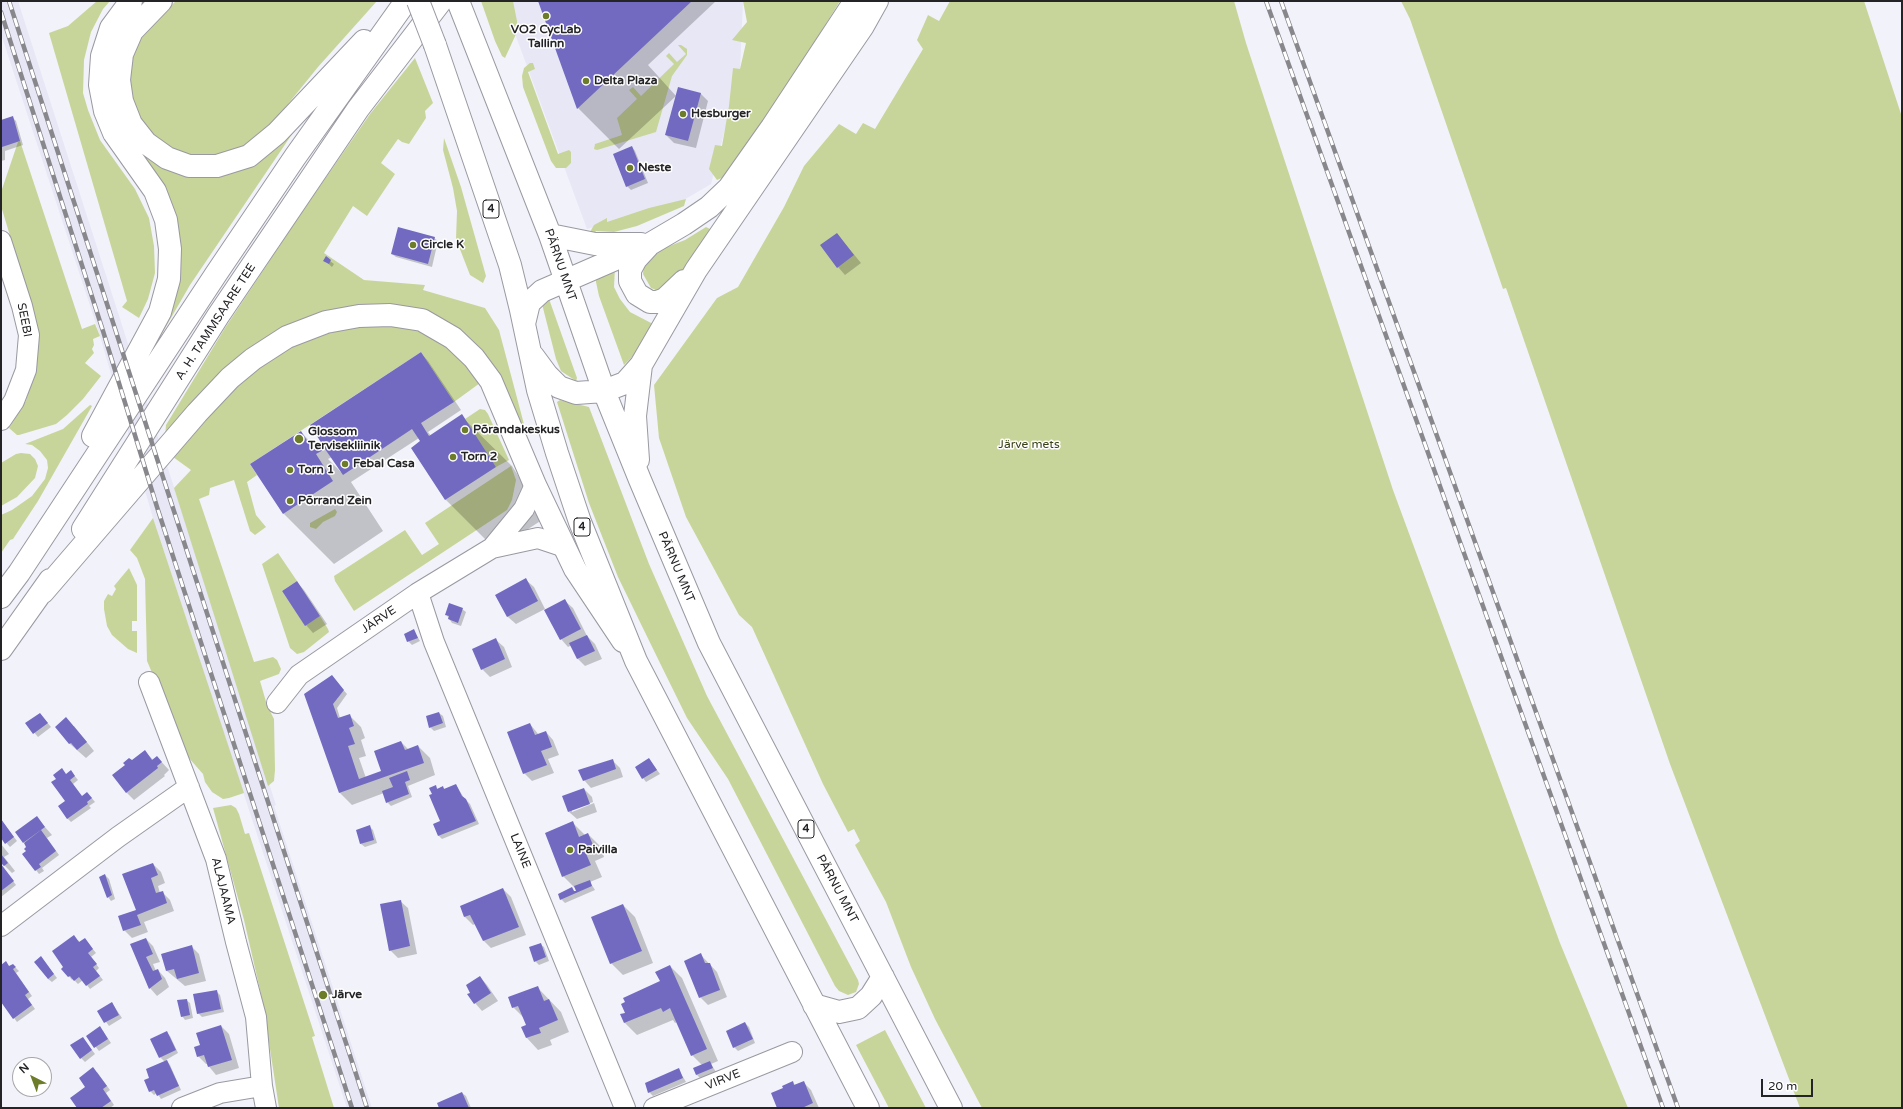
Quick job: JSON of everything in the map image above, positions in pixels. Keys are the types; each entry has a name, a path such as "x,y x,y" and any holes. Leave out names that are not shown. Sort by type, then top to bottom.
{"main road":[{"path":"19,573 160,312 169,278 170,248 166,220 155,191 114,133 105,111 100,85 102,56 111,28 130,1"},
{"path":"161,1 132,31 122,54 119,80 122,101 130,124 146,143 167,158 189,166 217,166 249,156 277,133 403,1"},
{"path":"1,597 19,573 295,157 406,1"},
{"name":"4","path":"418,1 435,44 510,265 529,350 556,453 580,522 636,661 868,1108"},
{"name":"A. H. TAMMSAARE TEE","path":"1,649 43,592 218,316 358,109 441,1"},
{"path":"524,324 529,303 542,291 650,244 709,207 729,188 772,127 855,1"},
{"path":"529,350 547,375 559,387 576,393 604,391 625,383 641,365 696,270 863,26 877,1"},
{"name":"PÄRNU MNT","path":"461,6 550,236 604,391 640,480 710,643 951,1108"},
{"path":"550,236 607,245 650,244"},
{"path":"650,244 636,259 630,270 630,281 637,294 650,302 665,299 696,270"},
{"path":"43,592 197,413 230,378 253,359 287,337 326,322 359,316 390,315 422,320 453,338 474,358 491,381 535,485 575,569 636,661"},
{"path":"640,480 636,416 641,365"},
{"path":"814,1005 839,1012 858,1008 871,996 883,977"}],"street":[{"name":"SEEBI","path":"1,241 22,306 29,335 26,370 14,401 1,420"},
{"name":"JÄRVE","path":"492,548 524,509 535,485"},
{"name":"JÄRVE","path":"277,703 299,675 418,593 492,548 538,538 565,547"},
{"name":"LAINE","path":"418,593 434,642 625,1108"},
{"name":"ALAJAAMA","path":"150,682 216,859 256,1017 262,1086 266,1108"},
{"path":"1,926 118,837 189,787"},
{"name":"VIRVE","path":"654,1108 792,1052"},
{"path":"182,1108 220,1092 262,1086"}],"shaded area":[{"path":"1,1 18,1 276,805 274,806 372,1108 347,1108 153,518 100,336 1,34"},
{"path":"503,1 743,1 740,70 711,184 682,201 587,229"}],"green space":[{"path":"97,1 110,1 103,9 91,32 84,60 83,93 100,140 135,189 149,218 154,246 155,273 148,299 139,318 122,307 127,301 49,33 68,26"},
{"path":"176,1 377,1 318,67 271,125 256,139 227,154 204,157 182,153 160,141 141,121 131,97 128,71 135,48 147,28"},
{"path":"481,1 513,1 517,21 517,32 505,58 502,56 495,41"},
{"path":"743,1 840,1 798,69 724,177 717,180 709,169 715,145 722,146 729,106 733,68 740,69 746,43 732,40 747,22"},
{"name":"Järve mets","path":"950,1 1234,1 1246,43 1393,490 1560,943 1628,1108 982,1108 935,1019 911,967 886,902 855,845 860,841 854,829 848,832 823,784 752,627 739,615 686,517 659,438 654,385 717,298 738,287 784,207 804,166 839,124 856,134 863,123 875,129 923,49 917,40 928,15 939,21"},
{"path":"1401,1 1864,1 1902,117 1902,1108 1800,1108 1670,764 1506,288 1503,289 1410,19"},
{"path":"678,45 681,45 687,49 687,55 672,76 656,132 597,150 594,149 595,144 622,135 617,118 637,99 629,90 633,87 641,96 674,64 666,56 669,53 677,62 686,54"},
{"path":"415,58 433,103 425,111 426,118 409,144 398,139 381,163 395,174 367,216 353,206 324,253 364,280 425,285 423,290 485,308 499,330 525,428 520,431 458,331 322,313 165,437 166,425 225,328 298,218 370,114"},
{"path":"530,63 533,63 535,69 528,72 558,154 569,150 571,152 571,163 566,168 556,168 551,161 523,87 522,76 524,68"},
{"path":"307,112 190,285 149,356 148,350 177,273 134,147 193,175"},
{"path":"444,138 461,187 486,276 483,283 470,275 456,239 457,211 453,188 443,150"},
{"path":"20,141 82,329 95,324 100,336 93,339 94,345 92,349 94,353 85,363 101,376 83,399 56,424 17,435 9,428 26,401 36,365 27,292 1,206 1,192 18,142"},
{"path":"686,199 684,206 637,226 614,232 596,231 594,234 590,232 594,225 607,218 607,222 649,208"},
{"path":"706,227 710,229 680,274 665,287 656,290 651,288 643,274 644,264 659,250 685,240"},
{"path":"615,267 614,287 620,299 630,312 653,324 635,354 624,365 599,296 596,282 596,275"},
{"path":"548,296 577,378 576,381 561,371 556,359 542,304"},
{"path":"381,323 412,327 438,339 456,353 480,383 454,402 421,352 250,464 257,475 247,482 256,515 266,527 255,535 250,531 234,480 210,488 209,495 199,499 254,662 273,657 277,660 281,669 279,674 260,681 267,705 274,719 275,770 274,781 268,786 174,488 191,470 173,457 239,381 276,353 325,331"},
{"path":"560,400 589,407 649,564 707,696 858,980 859,984 856,992 848,995 839,991 835,986 728,779 687,718 618,577 589,503 557,402"},
{"path":"90,405 92,406 38,501 13,539 10,540 1,553 1,515 12,510 32,496 45,479 48,468 47,460 40,451 32,445 25,444 63,429"},
{"path":"480,409 485,410 488,414 509,460 496,467 465,419"},
{"path":"16,454 30,454 35,459 38,466 35,478 17,497 1,506 1,463"},
{"path":"511,466 516,480 512,500 507,510 354,611 335,581 334,576 405,530 422,555 439,544 425,523"},
{"path":"335,509 337,512 335,516 323,522 316,529 310,527 310,523"},
{"path":"153,518 244,793 229,798 223,799 212,792 205,782 203,774 188,757 147,661 145,579 137,558 130,550"},
{"path":"278,553 297,581 282,591 305,625 320,616 329,632 304,652 297,654 290,648 262,564"},
{"path":"129,568 137,585 137,621 132,621 132,631 137,631 137,653 128,649 112,635 107,626 104,609 104,601 108,594 112,596 116,589 114,586"},
{"path":"231,805 236,808 239,814 245,834 249,833 315,1036 312,1037 334,1108 279,1108 263,1003 244,920 213,808"},
{"path":"885,1030 926,1108 889,1108 856,1045"}],"building":[{"name":"Delta Plaza","path":"538,1 692,1 577,109"},
{"name":"Hesburger","path":"678,87 701,93 688,141 665,135"},
{"path":"13,116 20,141 2,147 1,156 1,120"},
{"name":"Neste","path":"632,146 645,179 626,187 613,154"},
{"name":"Circle K","path":"398,227 435,237 428,264 391,254"},
{"path":"837,233 854,255 837,268 820,245"},
{"path":"326,256 331,260 329,264 323,261"},
{"path":"421,352 454,402 421,423 429,436 462,414 496,467 445,500 411,448 420,441 412,429 343,475 325,449 316,454 333,481 283,514 250,464 301,431 313,450 322,444 310,425"},
{"path":"526,578 538,601 507,617 495,595"},
{"path":"297,581 320,616 305,626 282,591"},
{"path":"565,599 581,629 560,640 544,610"},
{"path":"449,603 463,608 458,623 448,619 449,616 445,615"},
{"path":"414,629 418,638 407,642 404,634"},
{"path":"587,635 595,651 577,659 569,643"},
{"path":"496,638 505,659 481,670 472,649"},
{"path":"332,675 344,690 333,704 338,718 350,714 354,726 349,728 355,744 348,746 359,779 381,771 374,751 401,741 405,750 418,745 424,763 339,793 304,694"},
{"path":"439,712 443,723 429,728 426,716"},
{"path":"40,713 48,723 33,734 25,723"},
{"path":"66,717 87,742 77,750 71,743 69,744 55,727"},
{"path":"530,723 535,735 546,731 552,747 541,751 547,765 523,774 507,732"},
{"path":"145,750 152,760 157,756 162,762 157,766 158,768 126,793 112,775 125,765 123,763 129,758 132,760"},
{"path":"649,758 657,770 642,779 635,767"},
{"path":"613,759 616,769 583,781 578,770"},
{"path":"62,768 66,774 71,770 75,776 70,780 82,796 87,792 92,798 87,802 88,804 67,819 58,806 65,801 51,782 56,779 53,775"},
{"path":"407,771 410,780 405,782 409,794 386,803 382,791 393,787 389,778"},
{"path":"456,784 462,796 466,799 476,821 438,836 433,824 440,821 429,795 432,794 429,788 436,785 437,789 443,786 444,789"},
{"path":"584,788 590,804 568,812 562,796"},
{"path":"37,816 45,827 23,843 15,832"},
{"path":"1,819 14,837 5,844 1,838"},
{"path":"573,821 579,837 588,833 593,845 584,849 591,865 562,877 545,833"},
{"path":"370,825 374,840 360,844 356,830"},
{"path":"41,830 56,851 39,864 41,867 35,871 22,854 26,851 24,849 26,847 24,843"},
{"path":"1,854 8,863 4,866 1,863"},
{"path":"153,863 158,875 151,878 156,893 163,891 167,903 137,915 141,925 123,931 118,916 136,910 122,874"},
{"path":"1,864 14,881 1,891"},
{"path":"105,874 112,895 107,898 99,877"},
{"path":"590,880 592,886 560,900 558,894 572,887 574,891 576,891 574,886"},
{"path":"503,888 519,927 483,941 470,915 464,917 460,906"},
{"path":"401,900 410,946 389,951 380,904"},
{"path":"623,904 642,951 610,964 591,917"},
{"path":"74,935 79,942 85,938 93,949 88,953 97,964 93,967 100,976 86,986 79,977 74,981 70,976 68,977 61,969 63,967 52,951"},
{"path":"146,938 153,954 146,957 153,971 158,969 162,979 149,989 130,944"},
{"path":"541,943 546,957 534,962 529,947"},
{"path":"192,945 199,973 177,979 174,969 166,971 161,954"},
{"path":"701,953 705,963 710,963 720,990 699,998 684,961"},
{"path":"41,956 54,974 48,979 34,962"},
{"path":"6,961 9,966 13,964 16,967 13,969 29,992 25,995 32,1005 13,1019 1,1002 1,965"},
{"path":"670,965 707,1049 691,1056 670,1008 663,1012 661,1008 624,1023 620,1014 625,1013 621,1004 625,1002 623,998 660,981 655,972"},
{"path":"480,976 491,993 474,1004 467,994 470,993 466,985"},
{"path":"538,986 544,1001 549,999 558,1020 539,1028 541,1033 526,1038 521,1027 526,1025 518,1006 512,1008 508,997"},
{"path":"217,990 221,1009 197,1014 193,994"},
{"path":"187,999 190,1015 181,1017 177,1000"},
{"path":"112,1002 119,1015 104,1023 97,1011"},
{"path":"745,1022 753,1039 733,1048 726,1031"},
{"path":"221,1025 232,1060 208,1067 204,1055 197,1057 194,1047 200,1045 196,1033"},
{"path":"100,1026 108,1039 94,1048 86,1036"},
{"path":"167,1031 176,1050 159,1058 150,1039"},
{"path":"83,1037 92,1050 80,1059 70,1045"},
{"path":"167,1060 179,1086 157,1096 154,1090 149,1092 144,1080 149,1078 146,1069"},
{"path":"710,1061 713,1068 696,1075 693,1068"},
{"path":"93,1067 107,1086 103,1089 111,1101 101,1108 77,1108 70,1098 85,1087 79,1078"},
{"path":"679,1068 683,1078 648,1093 645,1083"},
{"path":"793,1081 794,1085 804,1081 813,1103 802,1108 777,1108 771,1093 783,1088 782,1086"},
{"path":"462,1092 469,1108 439,1108 437,1103"}],"railway":[{"path":"9,1 367,1108"},
{"path":"1266,1 1663,1108"},
{"path":"1281,1 1678,1108"},
{"path":"1,12 103,331 157,507 352,1108"}],"place":[{"name":"VO2 CycLab Tallinn","path":"546,16"},
{"name":"Delta Plaza","path":"586,81"},
{"name":"Hesburger","path":"683,114"},
{"name":"Neste","path":"630,168"},
{"name":"Circle K","path":"413,245"},
{"name":"Põrandakeskus","path":"465,430"},
{"name":"Glossom Tervisekliinik","path":"299,439"},
{"name":"Torn 2","path":"453,457"},
{"name":"Febal Casa","path":"345,464"},
{"name":"Torn 1","path":"290,470"},
{"name":"Põrrand Zein","path":"290,501"},
{"name":"Paivilla","path":"570,850"},
{"name":"Järve","path":"323,995"}]}
